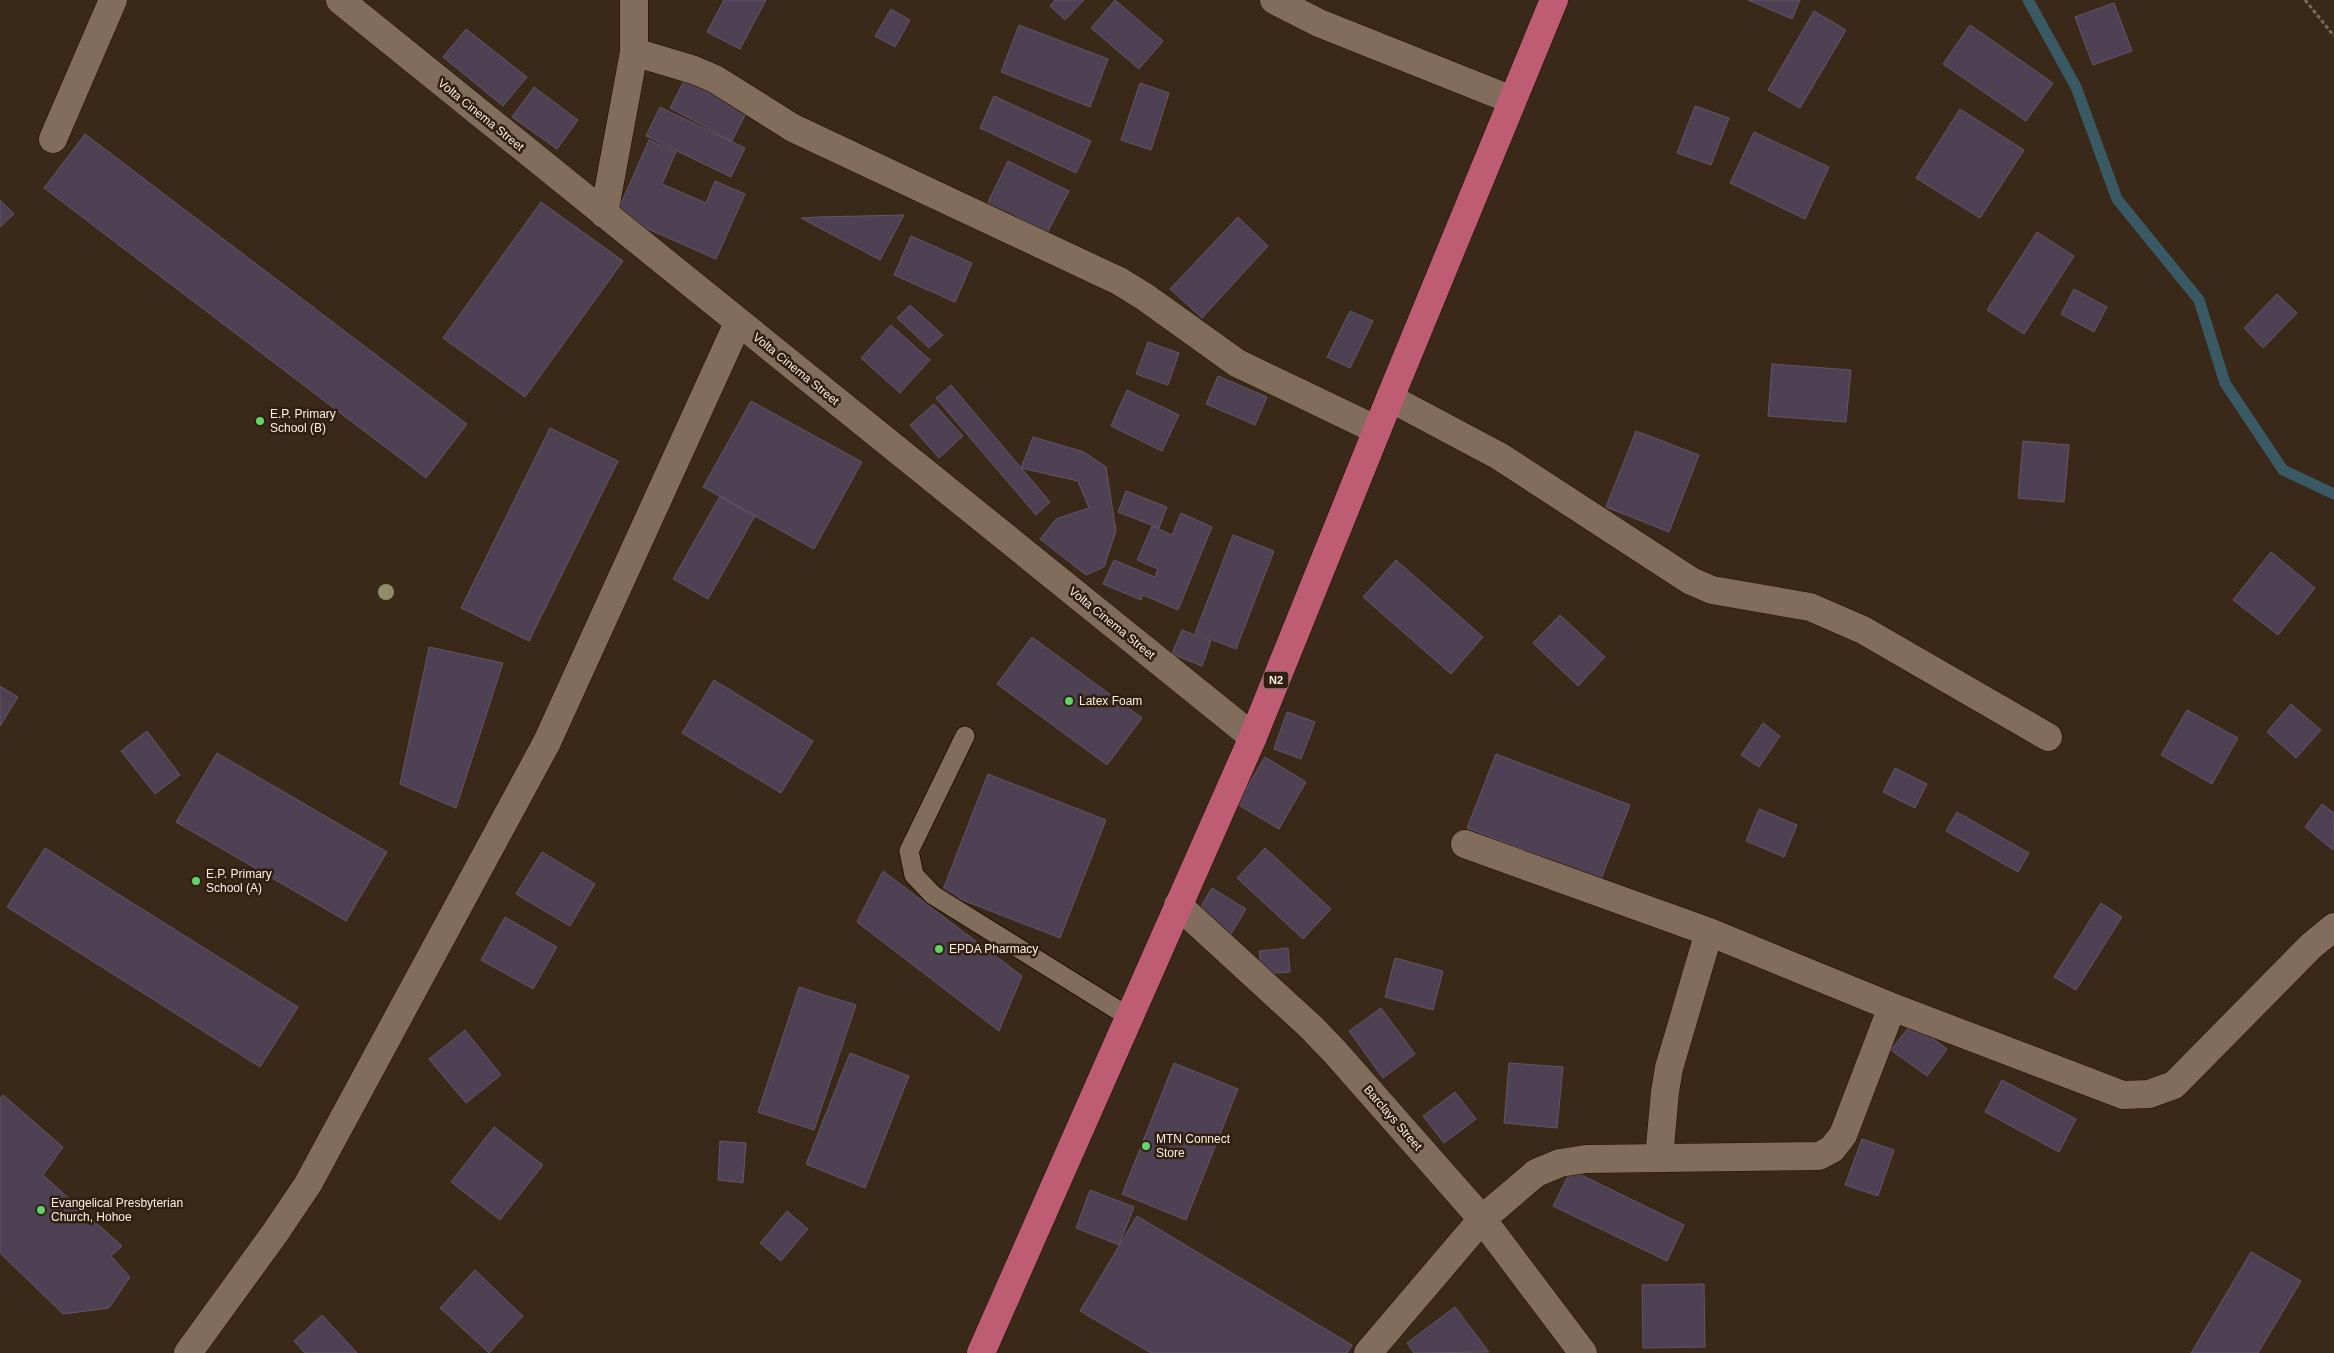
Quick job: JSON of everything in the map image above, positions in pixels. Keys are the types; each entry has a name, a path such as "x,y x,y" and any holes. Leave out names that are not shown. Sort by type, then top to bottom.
{"highway":[{"name":"N2","path":"982,1353 1253,737 1554,0"}],"street":[{"path":"53,139 113,0"},
{"name":"Volta Cinema Street","path":"340,0 1253,737"},
{"path":"604,214 634,52 634,0"},
{"path":"1274,0 1319,23 1512,100"},
{"path":"634,52 694,70 715,79 793,128 1119,281 1145,297 1237,363 1377,430"},
{"path":"188,1353 276,1234 308,1184 543,750 738,323"},
{"path":"1390,398 1499,456 1691,582 1712,590 1810,607 1863,630 2048,737"},
{"path":"1465,844 1709,932 1892,1007 2123,1095 2149,1094 2174,1085 2311,946 2334,927"},
{"name":"Barclays Street","path":"1178,905 1335,1052 1482,1219 1583,1353"},
{"path":"1659,1158 1669,1068 1709,932"},
{"path":"1368,1353 1482,1219 1536,1173 1560,1163 1586,1159 1819,1156 1832,1149 1843,1135 1892,1007"}],"lane":[{"path":"965,736 909,851 914,875 933,895 1129,1017"}],"path":[{"path":"2305,0 2334,36"}],"building":[{"path":"724,0 766,0 740,49 707,32"},
{"path":"1055,0 1084,0 1065,20 1050,6"},
{"path":"1115,0 1163,41 1139,69 1091,28"},
{"path":"1748,0 1800,0 1792,19"},
{"path":"2114,3 2132,51 2093,65 2075,17"},
{"path":"891,9 910,20 895,47 875,36"},
{"path":"1814,11 1846,30 1800,108 1768,90"},
{"path":"1019,25 1108,59 1090,107 1001,72"},
{"path":"1970,25 2053,83 2026,121 1943,64"},
{"path":"466,29 527,77 503,106 443,57"},
{"path":"687,75 749,107 732,141 670,108"},
{"path":"1140,83 1169,93 1151,150 1121,140"},
{"path":"534,87 578,120 557,149 512,117"},
{"path":"994,96 1091,141 1076,173 980,128"},
{"path":"1695,106 1729,118 1711,165 1677,153"},
{"path":"660,107 745,148 731,177 646,136"},
{"path":"1960,109 2024,150 1980,218 1916,178"},
{"path":"1754,132 1829,167 1805,219 1730,183"},
{"path":"85,134 467,424 426,478 44,188"},
{"path":"649,140 676,152 662,184 706,203 715,181 745,194 716,259 616,215"},
{"path":"1008,161 1069,191 1045,237 985,208"},
{"path":"0,200 14,214 0,227"},
{"path":"541,202 623,261 525,397 443,338"},
{"path":"904,215 880,260 801,218 819,217"},
{"path":"1238,217 1268,246 1202,318 1170,289"},
{"path":"2037,232 2074,256 2024,334 1987,310"},
{"path":"911,236 972,263 955,302 894,275"},
{"path":"2074,289 2107,307 2094,332 2061,314"},
{"path":"2277,294 2297,313 2263,348 2244,328"},
{"path":"910,305 943,335 929,348 897,318"},
{"path":"1350,311 1373,321 1350,368 1327,357"},
{"path":"891,325 930,360 900,393 861,358"},
{"path":"1148,342 1179,353 1168,385 1136,374"},
{"path":"1772,364 1851,370 1846,422 1768,416"},
{"path":"1218,376 1267,397 1255,425 1206,404"},
{"path":"951,385 1050,502 1036,515 936,398"},
{"path":"1127,390 1179,415 1162,451 1111,426"},
{"path":"751,401 862,462 814,549 703,487"},
{"path":"934,404 963,436 939,458 910,425"},
{"path":"550,428 618,461 529,641 461,608"},
{"path":"1636,431 1699,455 1669,532 1606,507"},
{"path":"1033,437 1084,452 1106,467 1116,531 1104,567 1086,575 1040,539 1056,519 1089,508 1078,481 1021,468"},
{"path":"2023,441 2069,445 2064,502 2018,498"},
{"path":"1126,491 1167,507 1159,528 1118,512"},
{"path":"720,496 755,516 708,599 673,579"},
{"path":"1181,513 1212,527 1178,610 1143,595 1141,600 1103,584 1114,560 1155,577 1158,569 1137,560 1152,526 1172,535"},
{"path":"1233,535 1274,551 1236,649 1195,633"},
{"path":"2271,552 2315,588 2278,635 2233,600"},
{"path":"1396,560 1483,637 1451,674 1363,597"},
{"path":"1560,615 1605,657 1578,686 1533,643"},
{"path":"1182,630 1211,641 1202,666 1172,654"},
{"name":"Latex Foam","path":"1032,637 1142,718 1107,765 997,684"},
{"path":"429,647 503,663 456,808 400,784"},
{"path":"714,680 813,741 781,793 682,733"},
{"path":"0,686 18,697 0,726"},
{"path":"2291,704 2321,730 2296,758 2267,732"},
{"path":"2187,710 2238,738 2212,784 2161,755"},
{"path":"1287,712 1315,722 1301,759 1274,749"},
{"path":"1763,723 1780,736 1759,767 1741,755"},
{"path":"147,731 180,775 155,794 121,751"},
{"path":"217,753 387,852 346,921 176,822"},
{"path":"1496,754 1630,805 1601,879 1467,828"},
{"path":"1265,757 1306,782 1279,829 1237,804"},
{"path":"1895,768 1927,784 1915,808 1883,792"},
{"path":"988,774 1106,820 1060,938 942,892"},
{"path":"2322,804 2334,813 2333,850 2305,827"},
{"path":"1759,809 1797,825 1784,857 1746,841"},
{"path":"1957,812 2029,853 2018,872 1946,831"},
{"path":"45,848 298,1007 260,1067 7,907"},
{"path":"1265,848 1331,909 1303,939 1237,878"},
{"path":"542,852 595,884 570,926 516,894"},
{"name":"EPDA Pharmacy","path":"883,871 1022,976 999,1031 857,922"},
{"path":"1212,888 1246,909 1231,934 1197,913"},
{"path":"2101,903 2122,917 2076,990 2054,977"},
{"path":"505,917 557,947 533,989 481,960"},
{"path":"1288,948 1290,972 1262,974 1259,951"},
{"path":"1395,958 1443,971 1433,1010 1385,997"},
{"path":"799,987 856,1005 814,1130 758,1112"},
{"path":"1381,1008 1415,1054 1383,1078 1349,1031"},
{"path":"1912,1023 1947,1049 1927,1076 1891,1050"},
{"path":"465,1030 501,1075 466,1103 429,1059"},
{"path":"850,1053 909,1076 865,1188 806,1164"},
{"path":"1174,1063 1238,1089 1186,1220 1122,1194"},
{"path":"1509,1063 1563,1067 1557,1128 1504,1123"},
{"path":"2002,1080 2076,1119 2059,1152 1985,1112"},
{"path":"1455,1092 1476,1119 1444,1143 1423,1116"},
{"name":"Evangelical Presbyterian Church, Hohoe","path":"3,1095 63,1147 43,1175 122,1246 111,1256 130,1277 109,1308 63,1314 0,1253 0,1098"},
{"path":"494,1127 543,1165 500,1220 451,1182"},
{"path":"1862,1139 1894,1150 1878,1196 1845,1185"},
{"path":"720,1141 746,1143 743,1183 718,1180"},
{"path":"1571,1170 1684,1225 1667,1261 1553,1206"},
{"path":"1090,1190 1134,1207 1119,1245 1076,1228"},
{"path":"787,1211 808,1229 781,1261 760,1243"},
{"path":"1137,1216 1352,1345 1347,1353 1151,1353 1080,1311"},
{"path":"2251,1252 2301,1281 2258,1353 2191,1353"},
{"path":"475,1270 523,1316 489,1353 440,1308"},
{"path":"1704,1284 1705,1347 1643,1348 1642,1285"},
{"path":"1455,1307 1489,1352 1414,1353 1407,1343"},
{"path":"322,1315 357,1353 305,1353 294,1341"}],"waterway":[{"path":"2028,0 2076,87 2117,199 2199,300 2225,383 2283,470 2334,494"}],"place":[{"name":"E.P. Primary School (B)","path":"260,421"},
{"name":"Latex Foam","path":"1069,701"},
{"name":"E.P. Primary School (A)","path":"196,881"},
{"name":"EPDA Pharmacy","path":"939,949"},
{"name":"MTN Connect Store","path":"1146,1146"},
{"name":"Evangelical Presbyterian Church, Hohoe","path":"41,1210"}]}
